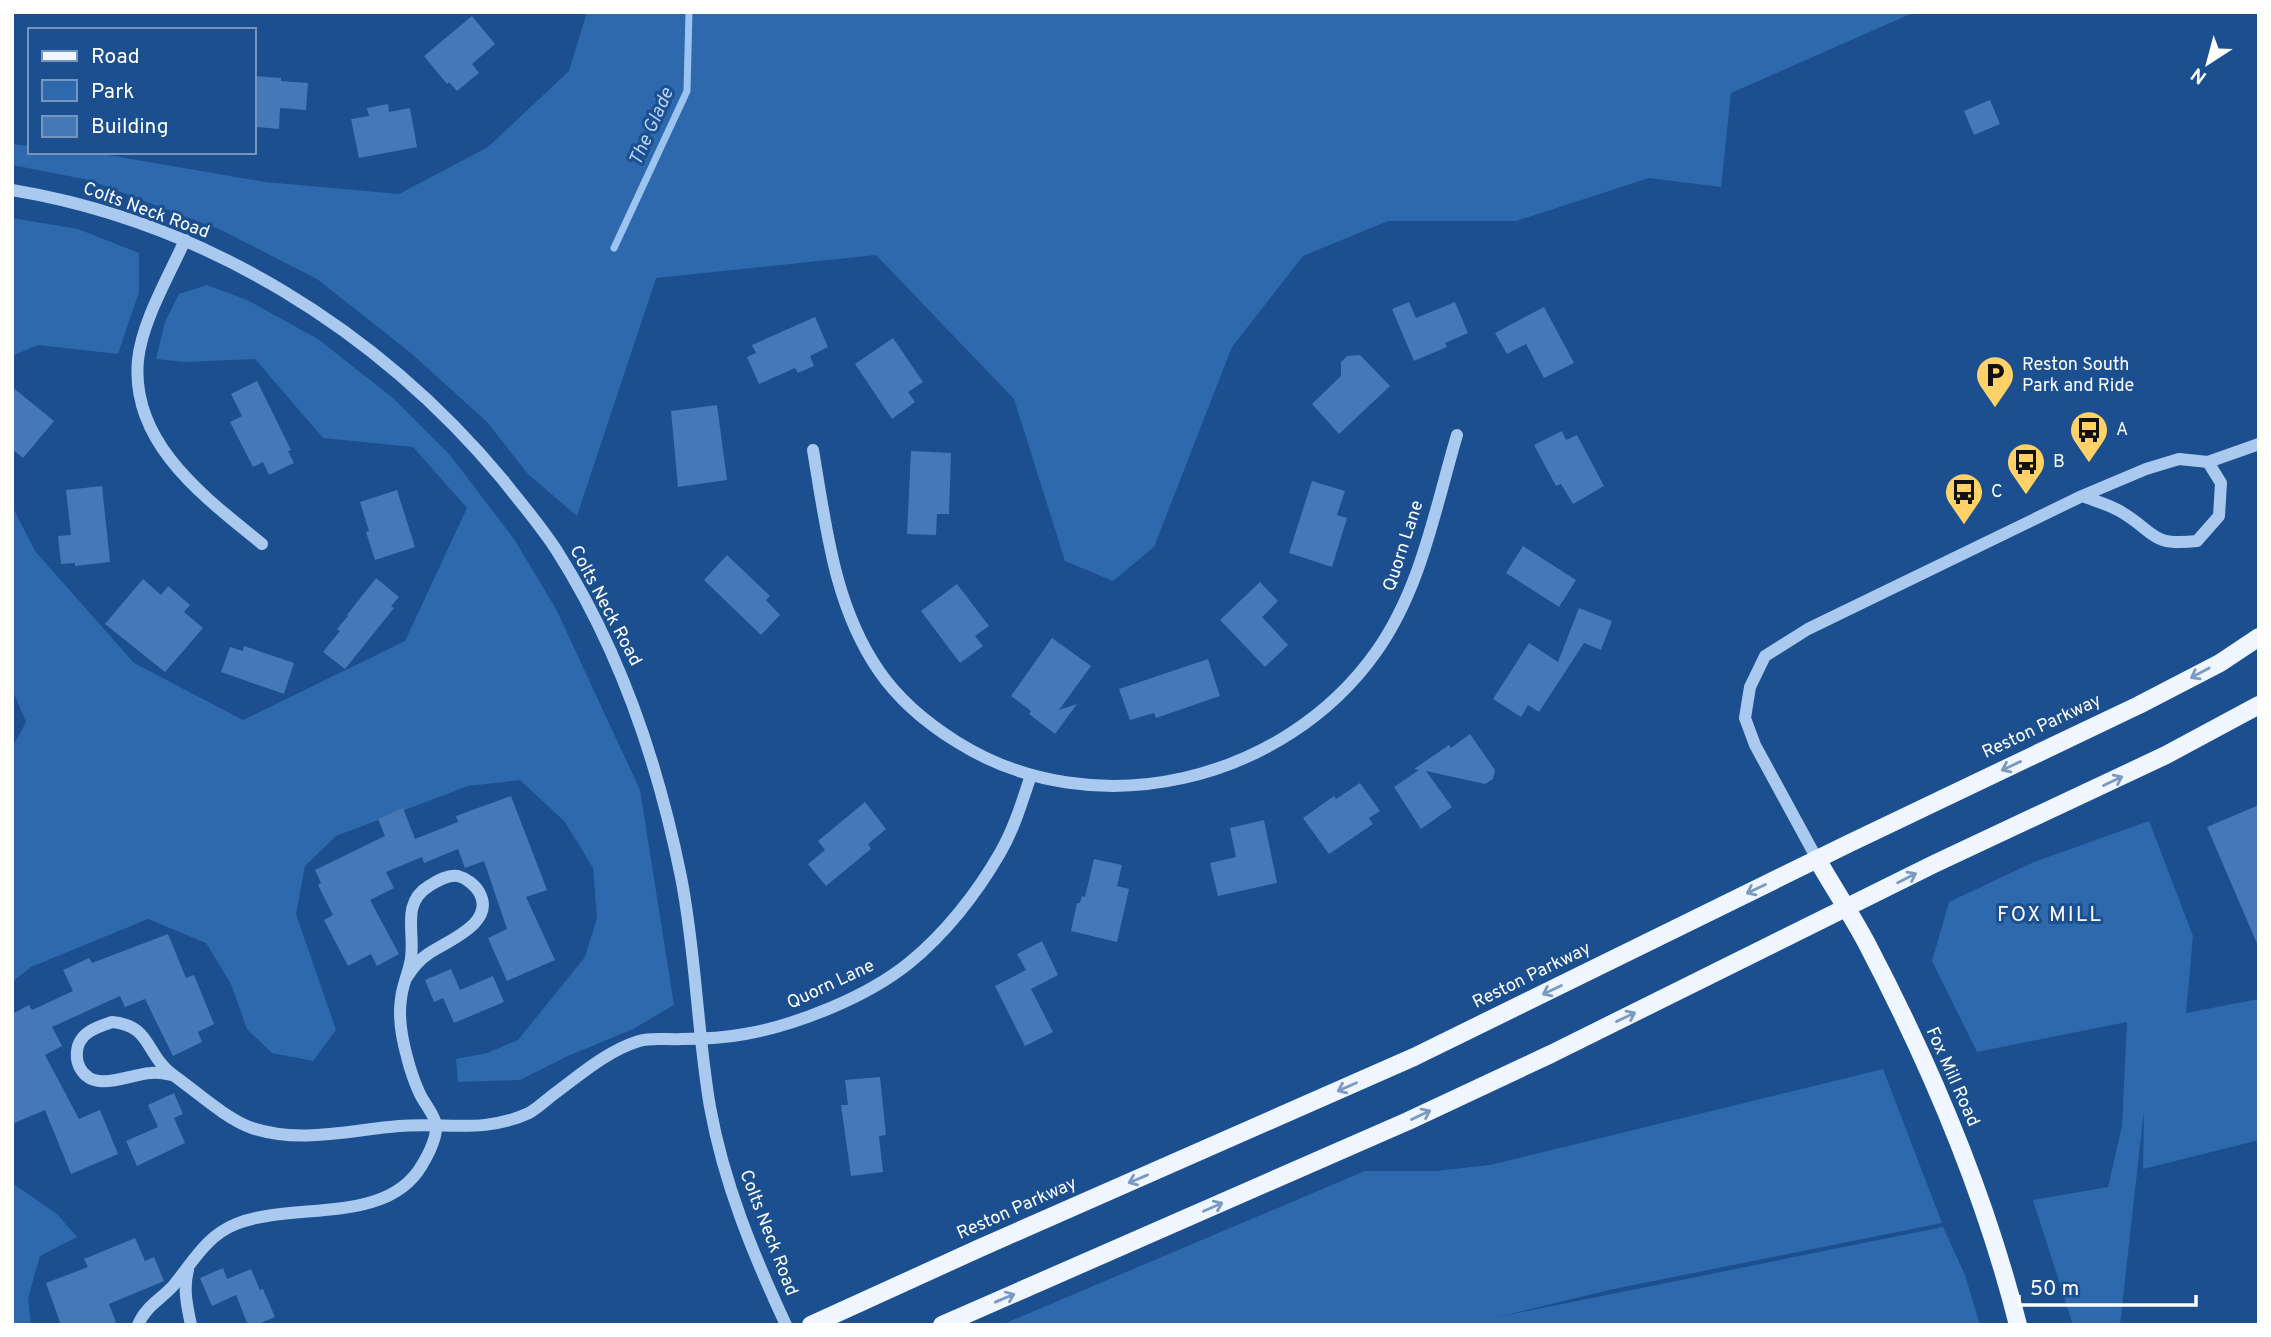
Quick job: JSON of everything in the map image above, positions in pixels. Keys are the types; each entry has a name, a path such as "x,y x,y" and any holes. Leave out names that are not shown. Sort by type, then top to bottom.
{"main road":[{"name":"Reston Parkway","path":"811,1325 1413,1058 1817,859 2139,705 2220,663 2259,637"},
{"path":"942,1325 1408,1121 1934,864 2166,755 2259,705"},
{"name":"Fox Mill Road","path":"1817,859 1865,940 1890,989 1974,1183 2006,1279 2018,1325"}],"street":[{"name":"Colts Neck Road","path":"12,190 98,210 185,240 246,270 360,341 424,395 470,440 558,552 592,612 623,679 643,733 664,804 683,888 710,1107 724,1172 759,1268 786,1325"},
{"path":"185,240 146,328 138,360 139,384 145,411 159,443 177,470 262,544"},
{"name":"Quorn Lane","path":"813,450 834,566 846,608 864,648 880,673 907,704 939,730 973,752 1031,775 1072,783 1122,786 1162,783 1202,775 1242,761 1279,741 1315,716 1347,688 1376,653 1399,616 1416,575 1457,435"},
{"path":"1817,859 1755,745 1745,719 1750,687 1765,656 1808,629 2082,496 2146,469 2179,459 2208,462 2259,444"},
{"path":"2082,496 2123,512 2152,536 2174,544 2197,541 2219,516 2221,483 2208,462"},
{"name":"Quorn Lane","path":"173,1075 152,1073 113,1081 95,1081 85,1075 76,1055 85,1034 94,1028 112,1022 134,1027 142,1034 153,1057 226,1114 248,1126 297,1137 401,1126 482,1127 508,1122 533,1111 617,1049 642,1040 701,1039 746,1034 793,1023 824,1011 883,981 909,963 937,936 971,896 999,853 1015,822 1031,775"},
{"path":"138,1325 145,1310 172,1287 200,1250 217,1234 236,1224 264,1215 366,1204 389,1197 407,1184 421,1168 431,1147 436,1125 418,1091 407,1057 400,1019 401,998 412,956 410,915 414,901 424,889 439,879 456,875 466,880 478,890 482,901 481,913 473,926 426,955 407,977"},
{"path":"189,1265 185,1282 191,1325"}],"green space":[{"path":"587,12 1915,12 1731,93 1721,187 1649,178 1516,221 1388,221 1303,256 1232,347 1154,547 1113,581 1065,561 1014,399 876,255 656,278 577,516 528,474 487,422 412,354 317,279 221,230 89,180 12,165 12,144 28,146 28,154 100,154 265,182 399,194 488,147 569,71"},
{"path":"12,218 78,229 139,253 139,292 118,354 38,345 12,356"},
{"path":"207,285 247,300 318,339 393,398 450,455 514,539 556,609 640,790 674,1005 633,1029 568,1056 520,1080 458,1082 456,1059 487,1053 518,1040 585,957 597,918 593,868 565,822 520,780 468,786 336,836 305,866 296,914 336,1030 313,1061 272,1053 247,1029 231,984 206,943 148,919 31,967 12,982 12,748 26,722 12,689 12,506 35,551 134,663 243,720 405,641 467,508 413,447 323,438 255,359 184,362 156,359 165,322 179,294"},
{"path":"2149,821 2193,936 2186,1013 2259,999 2259,1140 2143,1169 2144,1110 2120,1325 2073,1325 2033,1200 2108,1187 2122,1126 2127,1022 1977,1052 1932,961 1949,902 2034,862"},
{"path":"1883,1069 1942,1223 1609,1290 1498,1317 1943,1227 1965,1275 1980,1325 1001,1325 1365,1171 1436,1171 1490,1165"},
{"path":"12,1183 57,1214 77,1237 40,1256 28,1298 31,1325 12,1325"}],"building":[{"path":"472,16 495,44 472,64 479,73 457,91 449,82 447,84 424,56"},
{"path":"256,76 308,83 306,110 280,108 279,129 257,127"},
{"path":"1990,100 2000,124 1974,135 1964,111"},
{"path":"388,104 389,112 410,108 417,147 359,158 351,119 369,116 367,108"},
{"path":"1409,302 1416,318 1455,302 1468,333 1445,343 1447,347 1414,361 1392,309"},
{"path":"1544,307 1574,363 1544,378 1526,344 1507,354 1495,333"},
{"path":"815,317 828,347 810,356 814,366 798,373 795,368 759,384 747,357 756,353 752,345"},
{"path":"893,338 923,382 908,392 915,402 892,419 855,364"},
{"path":"1360,355 1390,386 1339,434 1312,404 1341,376 1341,362 1347,356"},
{"path":"257,381 291,450 288,451 294,463 269,475 263,462 253,467 230,422 242,416 231,394"},
{"path":"12,387 54,421 23,458 12,449"},
{"path":"717,405 727,480 678,487 671,411"},
{"path":"1562,431 1566,440 1577,435 1604,486 1573,504 1561,484 1556,486 1534,445"},
{"path":"911,451 951,453 949,514 937,514 936,535 907,534"},
{"path":"1312,481 1345,491 1337,515 1347,518 1332,567 1289,553"},
{"path":"102,486 110,562 75,566 75,563 61,564 58,536 71,535 66,490"},
{"path":"397,490 415,547 375,560 360,502"},
{"path":"1523,546 1576,580 1559,607 1506,573"},
{"path":"727,555 770,596 766,600 780,615 761,635 704,580"},
{"path":"376,578 399,597 391,606 394,608 345,669 323,652"},
{"path":"143,579 161,595 168,586 190,605 184,612 203,628 165,672 105,624"},
{"path":"1260,582 1278,601 1262,617 1288,645 1265,667 1220,620"},
{"path":"957,584 989,626 975,636 983,646 960,663 921,611"},
{"path":"1579,608 1612,621 1601,650 1584,643 1539,712 1528,705 1521,717 1493,699 1529,643 1558,662"},
{"path":"1052,638 1091,666 1059,710 1077,704 1055,734 1011,696"},
{"path":"244,646 294,663 284,694 221,672 230,647 243,651"},
{"path":"1208,659 1220,696 1156,718 1154,713 1130,720 1119,689"},
{"path":"1470,734 1495,770 1493,779 1485,784 1426,771 1452,807 1421,829 1394,787 1419,770 1414,769"},
{"path":"1360,783 1380,811 1369,818 1373,824 1329,854 1303,818 1334,796 1336,799"},
{"path":"511,796 547,890 526,897 555,960 507,981 488,938 507,929 484,861 465,868 458,849 424,863 422,857 386,872 394,888 370,900 399,954 377,966 371,954 348,966 324,920 333,915 318,885 321,883 315,870 385,836 378,819 403,808 415,839 458,822 456,816"},
{"path":"865,802 886,829 868,844 871,849 826,886 808,864 825,850 818,841"},
{"path":"2259,805 2259,948 2207,827"},
{"path":"1264,820 1277,883 1218,896 1210,863 1236,857 1230,828"},
{"path":"1094,859 1122,865 1117,886 1129,889 1117,942 1071,931 1077,903 1080,903 1082,896 1085,897"},
{"path":"168,934 186,978 194,975 214,1024 198,1032 202,1042 173,1056 145,999 125,1007 120,996 52,1027 62,1046 45,1055 79,1119 100,1110 118,1154 71,1174 45,1110 12,1124 12,1014 29,1005 32,1010 73,991 63,970 89,958 92,963"},
{"path":"1042,941 1058,975 1031,989 1053,1032 1025,1046 995,986 1026,970 1017,954"},
{"path":"451,969 460,990 493,976 504,1002 454,1023 443,998 434,1002 425,980"},
{"path":"880,1077 886,1135 879,1136 883,1172 851,1176 841,1105 848,1105 845,1080"},
{"path":"174,1093 183,1114 174,1118 185,1143 137,1166 126,1141 158,1127 148,1105"},
{"path":"135,1238 145,1261 154,1257 164,1281 109,1304 117,1325 61,1325 46,1283 88,1267 84,1259"},
{"path":"223,1268 227,1279 251,1269 275,1317 256,1325 248,1325 236,1295 212,1306 200,1278"}],"waterway":[{"name":"The Glade","path":"614,248 687,91 689,12"}],"place":[{"name":"Reston South Park and Ride","path":"1995,409"},
{"name":"A","path":"2089,464"},
{"name":"B","path":"2026,496"},
{"name":"C","path":"1964,526"}],"district":[{"name":"FOX MILL","path":"2050,915"}]}
